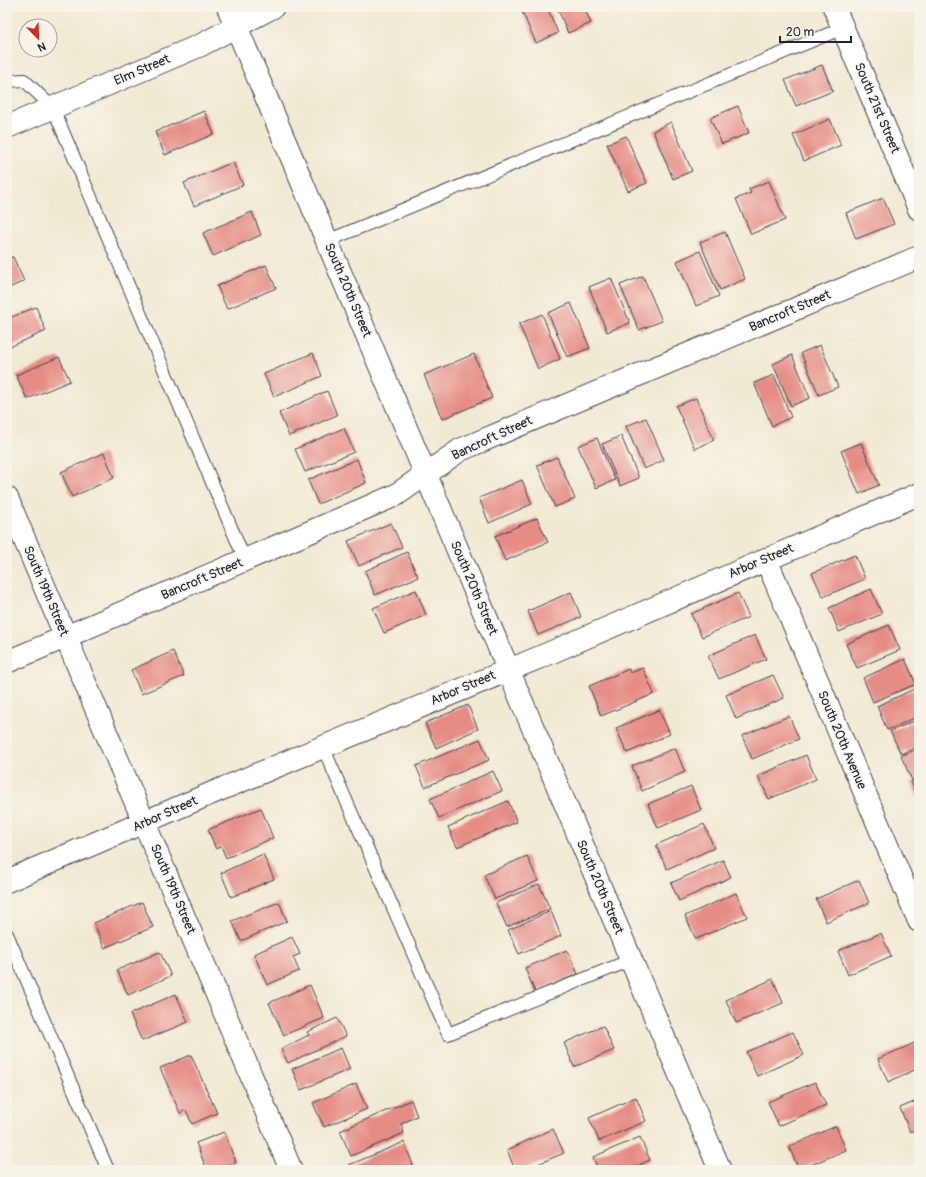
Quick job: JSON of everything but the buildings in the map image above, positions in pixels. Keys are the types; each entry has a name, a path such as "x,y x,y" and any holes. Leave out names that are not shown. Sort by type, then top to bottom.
{"street":[{"name":"Elm Street","path":"7,127 201,45 232,17 273,7"},
{"name":"South 21st Street","path":"834,7 919,209"},
{"name":"South 20th Street","path":"232,17 720,1170"},
{"name":"Bancroft Street","path":"7,662 396,495 460,450 919,256"},
{"name":"Arbor Street","path":"7,881 919,494"},
{"name":"South 19th Street","path":"7,498 291,1170"},
{"name":"South 20th Avenue","path":"766,559 919,921"}],"lane":[{"path":"327,242 843,28"},
{"path":"7,81 24,80 53,108 245,560"},
{"path":"323,748 448,1034 631,960"},
{"path":"7,934 108,1170"}]}
